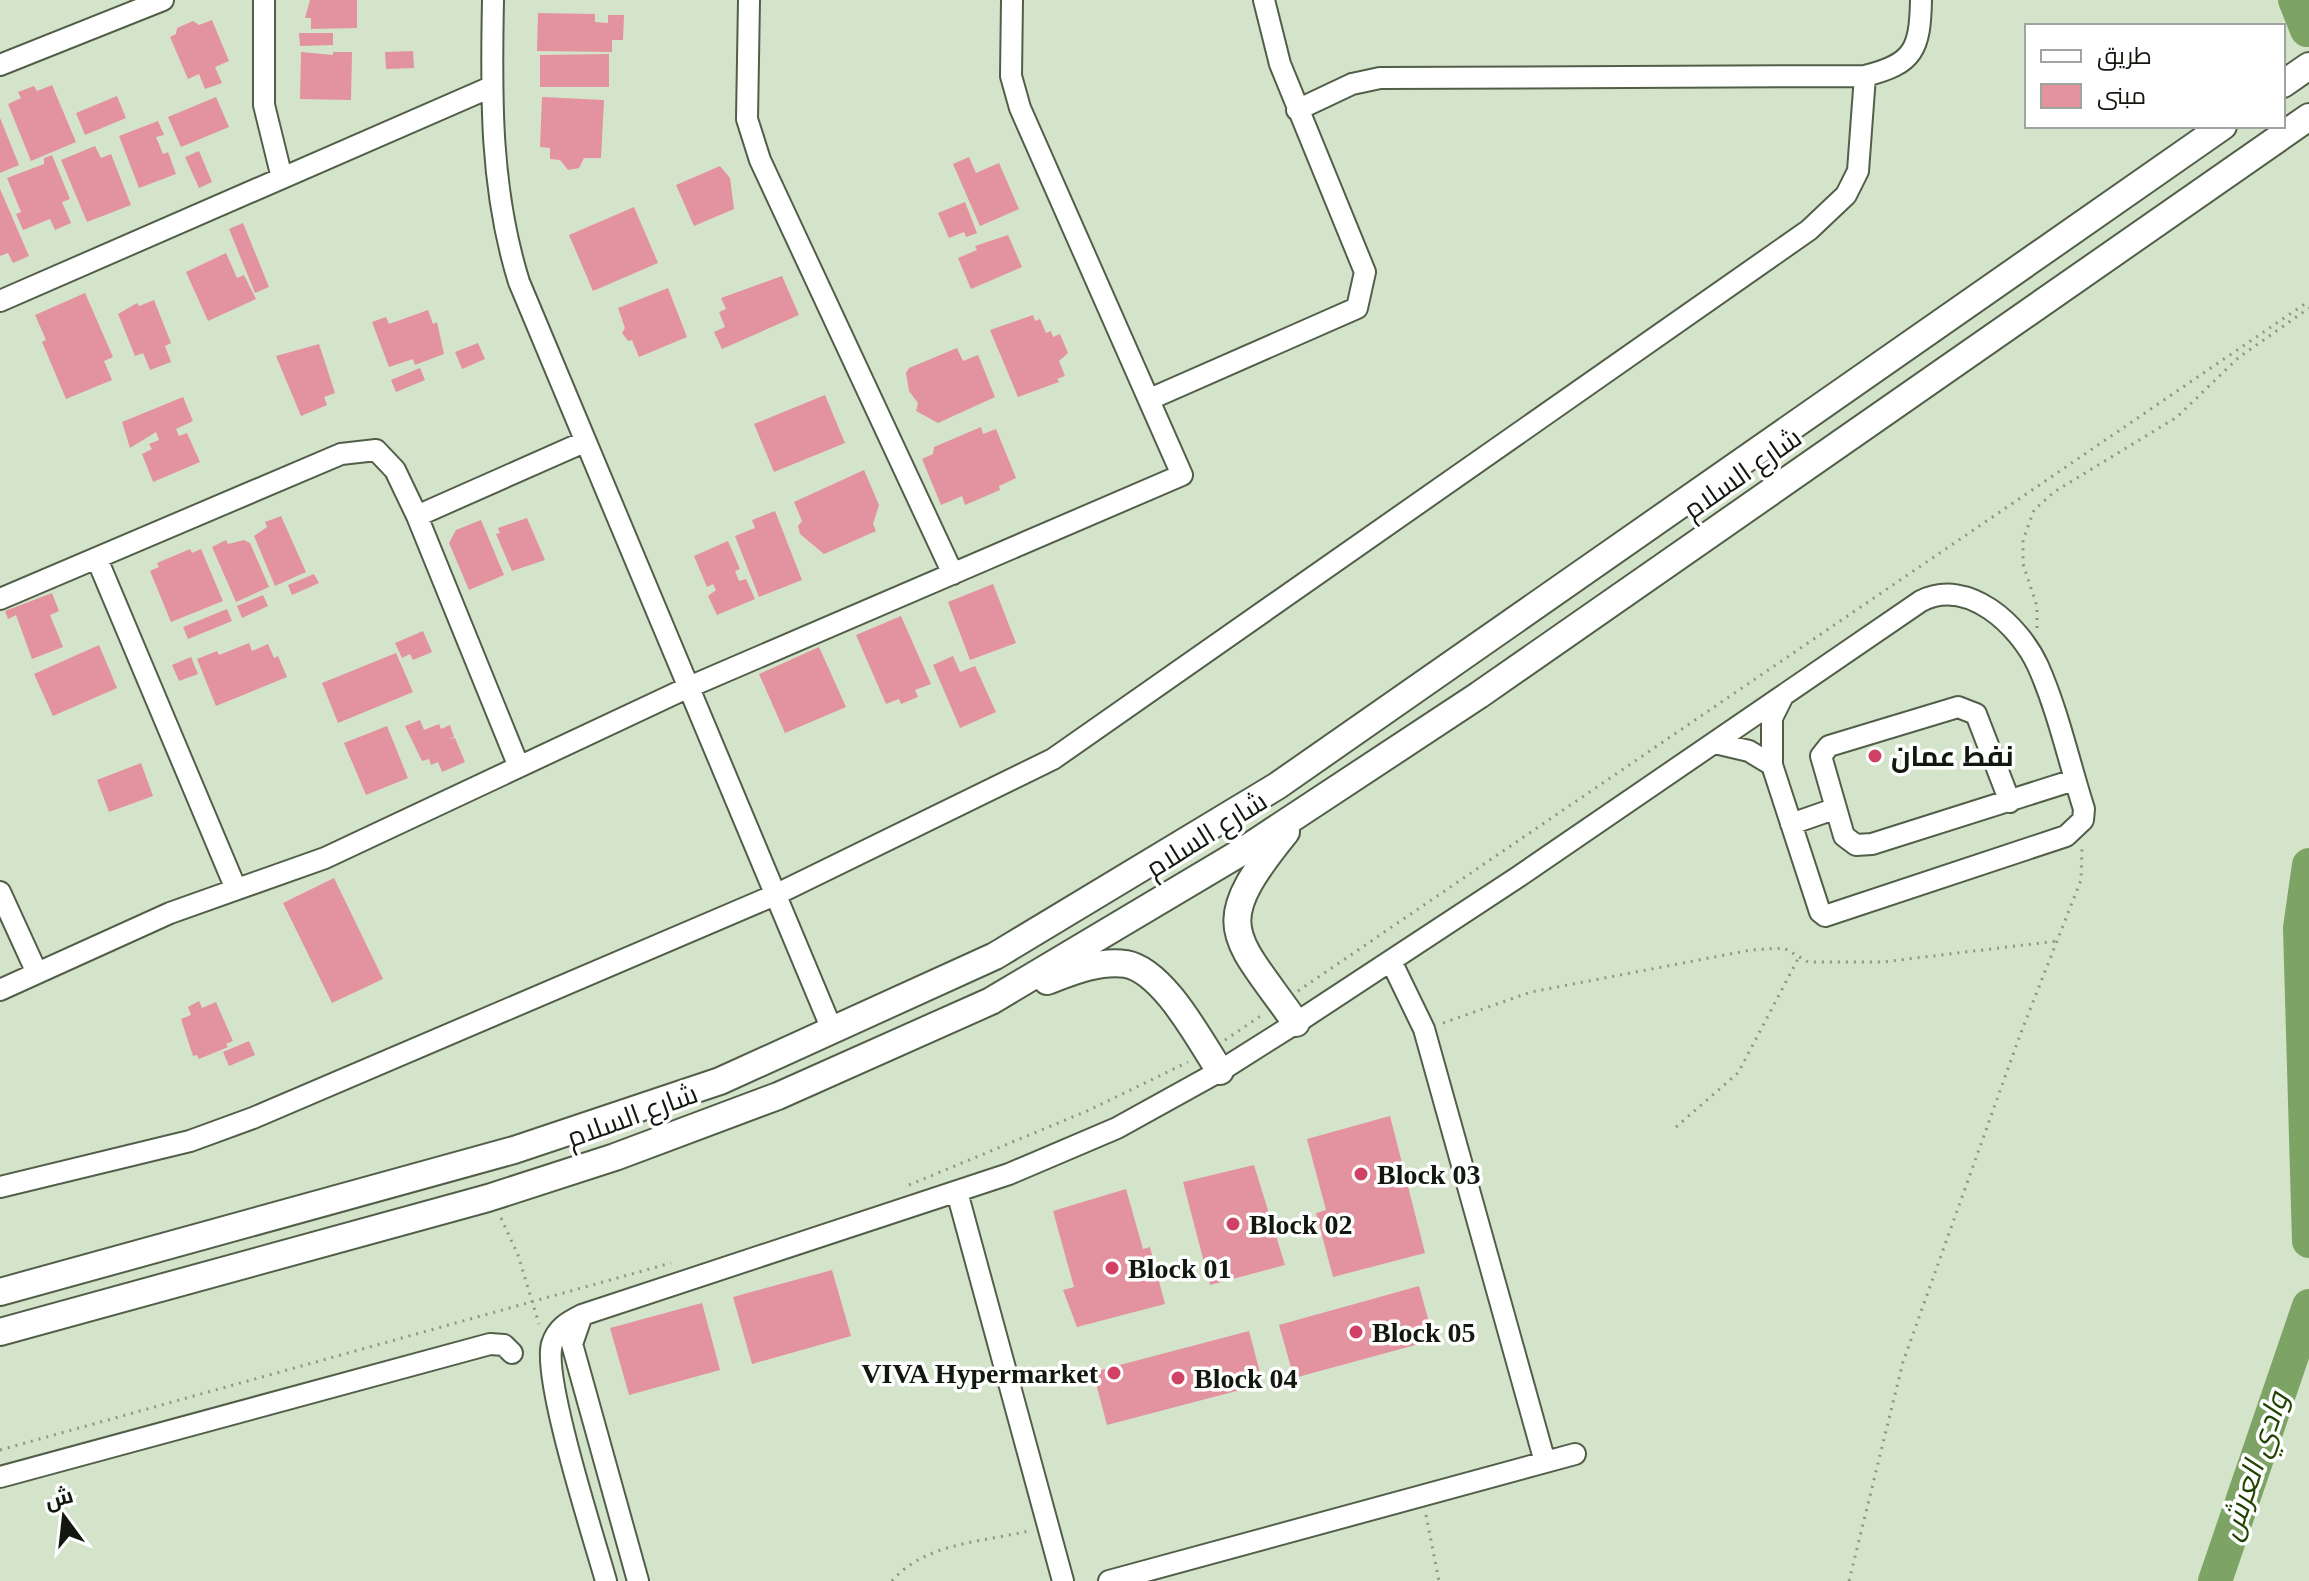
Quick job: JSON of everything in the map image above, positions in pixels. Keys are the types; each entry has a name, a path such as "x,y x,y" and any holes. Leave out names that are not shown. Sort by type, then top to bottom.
{"main road":[{"path":"2285,83 2309,66"},
{"name":"شارع السلام","path":"0,1332 488,1198 615,1157 778,1096 991,1001 1238,854 1479,695 2309,117"},
{"name":"شارع السلام","path":"0,1292 514,1150 720,1081 995,956 1277,786 2220,128"},
{"path":"1289,1012 1244,952 1236,917 1249,880 1303,812"},
{"path":"991,1001 1099,964 1128,964 1153,979 1214,1061"}],"street":[{"path":"0,65 163,0"},
{"path":"264,0 264,105 282,178"},
{"path":"493,0 491,87 495,177 509,251 584,442 833,1032"},
{"path":"749,0 747,119 760,160 953,574"},
{"path":"0,990 170,913 325,858 689,687 1182,475 1020,108 1011,76 1012,0"},
{"path":"1150,399 1357,308 1365,272 1297,110 1280,64 1264,0"},
{"path":"1297,110 1352,84 1380,78 1865,76 1895,69 1912,54 1920,30 1921,0"},
{"path":"0,1187 190,1141 253,1118 775,895 1053,759 1809,230 1846,195 1858,171 1865,76"},
{"path":"0,301 491,87"},
{"path":"417,516 584,442"},
{"path":"0,599 341,454 376,450 395,470 417,516 519,767"},
{"path":"97,559 236,889"},
{"path":"606,1581 560,1412 550,1363 552,1344 563,1325 582,1315 957,1192 1117,1128 1289,1012 1391,961 1715,743 1783,696 1932,596 1947,594 1973,599 2001,618 2037,665 2084,809 2083,820 2066,836 1825,916 1820,912 1772,765 1772,718 1783,696"},
{"path":"2010,802 1976,714 1958,707 1829,746 1821,756 1844,836 1856,845 1872,844 2010,802 2074,780"},
{"path":"1715,743 1749,751 1772,765"},
{"path":"1791,824 1834,809"},
{"path":"0,892 37,973"},
{"path":"1391,961 1424,1029 1545,1462"},
{"path":"957,1192 1063,1581"},
{"path":"582,1315 572,1344 638,1581"},
{"path":"0,1477 490,1344 504,1345 512,1353"},
{"path":"1109,1581 1575,1454"}],"path":[{"path":"903,1187 1214,1061 1289,1012 2309,301"},
{"path":"2037,665 2037,606 2023,564 2023,540 2034,510 2054,492 2177,417 2238,358 2309,308"},
{"path":"1849,1581 1903,1362 2081,880 2083,820"},
{"path":"1424,1029 1531,992 1751,950 1784,948 1808,962 1883,962 2057,941"},
{"path":"1676,1127 1738,1073 1799,957"},
{"path":"488,1198 510,1235 550,1363"},
{"path":"0,1450 685,1259"},
{"path":"1422,1496 1439,1581"},
{"path":"892,1581 906,1564 931,1552 1048,1526"}],"building":[{"path":"310,0 357,0 357,28 311,29 311,18 305,18"},
{"path":"538,13 595,14 595,22 608,23 608,15 624,15 623,40 612,40 612,52 537,51"},
{"path":"212,20 229,61 215,67 222,83 205,89 199,74 188,79 170,37 176,34 177,28 193,21 199,25"},
{"path":"299,33 333,33 333,45 300,46"},
{"path":"413,51 414,68 386,69 385,52"},
{"path":"301,52 333,55 333,52 352,52 351,100 300,99"},
{"path":"609,54 609,87 540,87 540,55"},
{"path":"52,85 76,142 31,161 8,104 21,98 18,92 34,86 37,91"},
{"path":"117,96 126,118 85,135 76,113"},
{"path":"216,97 229,127 181,147 168,117"},
{"path":"542,97 604,100 601,158 584,158 579,168 568,170 560,160 550,159 550,148 540,147"},
{"path":"0,118 19,165 0,173"},
{"path":"158,121 164,135 156,137 163,154 168,152 176,174 139,188 119,136"},
{"path":"95,146 101,158 111,154 131,205 87,222 61,160"},
{"path":"199,151 212,182 199,188 185,157"},
{"path":"52,155 70,199 62,202 71,223 55,230 50,219 23,230 16,214 21,212 7,178 44,164 44,158"},
{"path":"969,157 976,173 999,163 1019,209 980,226 953,164"},
{"path":"720,166 730,178 734,209 694,226 676,185"},
{"path":"0,189 29,256 13,263 8,253 0,256"},
{"path":"965,202 977,233 966,237 964,232 949,238 938,213"},
{"path":"634,207 658,263 593,291 569,235"},
{"path":"243,223 269,287 255,293 229,229"},
{"path":"1008,235 1022,267 971,289 958,258 977,250 975,246"},
{"path":"226,253 237,278 244,275 256,299 208,321 186,272"},
{"path":"782,276 799,315 722,349 714,332 725,327 719,312 726,309 721,298"},
{"path":"668,288 687,337 639,357 632,340 628,341 622,333 625,328 618,308"},
{"path":"85,293 113,357 104,361 112,380 66,399 42,342 46,340 35,315"},
{"path":"154,300 171,343 165,346 171,362 150,370 143,353 135,356 118,314 137,303 139,306"},
{"path":"428,310 433,324 437,322 444,354 415,365 413,359 389,367 372,322 386,317 389,324"},
{"path":"1033,315 1035,321 1040,319 1046,333 1051,331 1053,337 1060,334 1068,353 1059,361 1065,376 1057,379 1059,382 1018,397 990,330"},
{"path":"478,343 485,359 462,369 455,352"},
{"path":"319,344 335,393 324,397 327,405 301,416 276,356"},
{"path":"957,348 963,361 978,355 995,397 938,423 916,411 918,403 909,391 906,373 909,368"},
{"path":"420,368 425,380 396,392 391,380"},
{"path":"825,395 845,443 774,472 754,424"},
{"path":"183,397 193,421 176,429 179,436 187,433 200,462 153,482 142,454 152,449 149,444 159,440 156,432 130,448 122,422"},
{"path":"981,427 983,434 996,429 1016,478 999,486 1000,490 965,505 962,496 941,505 922,459 933,454 934,447"},
{"path":"864,470 879,505 873,524 876,531 824,554 800,534 798,526 802,521 794,502"},
{"path":"775,511 802,580 759,597 735,536 755,528 752,520"},
{"path":"281,516 306,572 275,586 254,536 267,527 265,522"},
{"path":"527,518 545,560 512,571 496,534 500,533 498,528"},
{"path":"481,520 504,575 469,590 449,543 456,530"},
{"path":"226,540 228,544 244,540 250,543 269,587 236,602 212,547"},
{"path":"728,541 740,569 735,571 739,581 746,579 755,599 717,615 708,596 716,590 713,584 707,587 694,556"},
{"path":"190,549 192,553 201,549 223,601 171,622 150,571 159,567 157,563"},
{"path":"314,574 319,583 292,595 288,585"},
{"path":"993,584 1016,643 970,660 948,602"},
{"path":"52,593 59,611 50,615 63,647 32,659 16,615 8,619 5,611"},
{"path":"263,595 268,606 242,618 237,606"},
{"path":"227,609 232,621 188,639 183,627"},
{"path":"901,616 931,684 915,690 918,697 901,704 899,699 886,704 856,635"},
{"path":"423,631 432,652 413,660 410,654 402,658 395,643"},
{"path":"249,643 252,651 268,644 274,658 278,656 287,677 216,706 197,659 217,651 219,655"},
{"path":"99,645 117,688 53,716 34,674"},
{"path":"819,647 846,707 785,733 759,674"},
{"path":"396,653 413,692 338,723 322,683"},
{"path":"953,656 960,672 975,666 996,712 960,728 933,665"},
{"path":"191,657 198,674 179,681 172,665"},
{"path":"420,720 424,730 439,724 441,729 450,725 454,737 448,739 455,738 465,762 442,772 438,762 431,765 429,759 422,761 405,726"},
{"path":"387,726 408,778 366,795 344,743"},
{"path":"141,763 153,796 109,812 97,780"},
{"path":"334,878 383,979 332,1003 283,903"},
{"path":"199,1001 202,1008 216,1002 233,1041 226,1044 228,1047 199,1059 197,1055 193,1056 181,1019 191,1015 188,1007"},
{"path":"249,1041 255,1055 229,1066 223,1052"},
{"name":"Block 03","path":"1390,1116 1425,1253 1333,1277 1316,1213 1326,1210 1307,1139"},
{"name":"Block 02","path":"1254,1165 1285,1265 1210,1285 1183,1182"},
{"name":"Block 01","path":"1126,1189 1143,1249 1150,1247 1165,1304 1077,1327 1063,1290 1074,1287 1053,1211"},
{"path":"832,1270 851,1336 752,1364 733,1297"},
{"name":"Block 05","path":"1419,1286 1434,1340 1294,1378 1279,1325"},
{"path":"702,1303 720,1370 629,1395 610,1328"},
{"name":"Block 04","path":"1249,1331 1263,1384 1107,1425 1093,1372"}],"waterway":[{"name":"وادي العرش","path":"2295,0 2307,30"},
{"name":"وادي العرش","path":"2309,865 2300,928 2309,1241"},
{"name":"وادي العرش","path":"2215,1581 2309,1306"}],"place":[{"name":"نفط عمان","path":"1875,756"},
{"name":"Block 03","path":"1361,1174"},
{"name":"Block 02","path":"1233,1224"},
{"name":"Block 01","path":"1112,1268"},
{"name":"Block 05","path":"1356,1332"},
{"name":"VIVA Hypermarket","path":"1114,1373"},
{"name":"Block 04","path":"1178,1378"}]}
